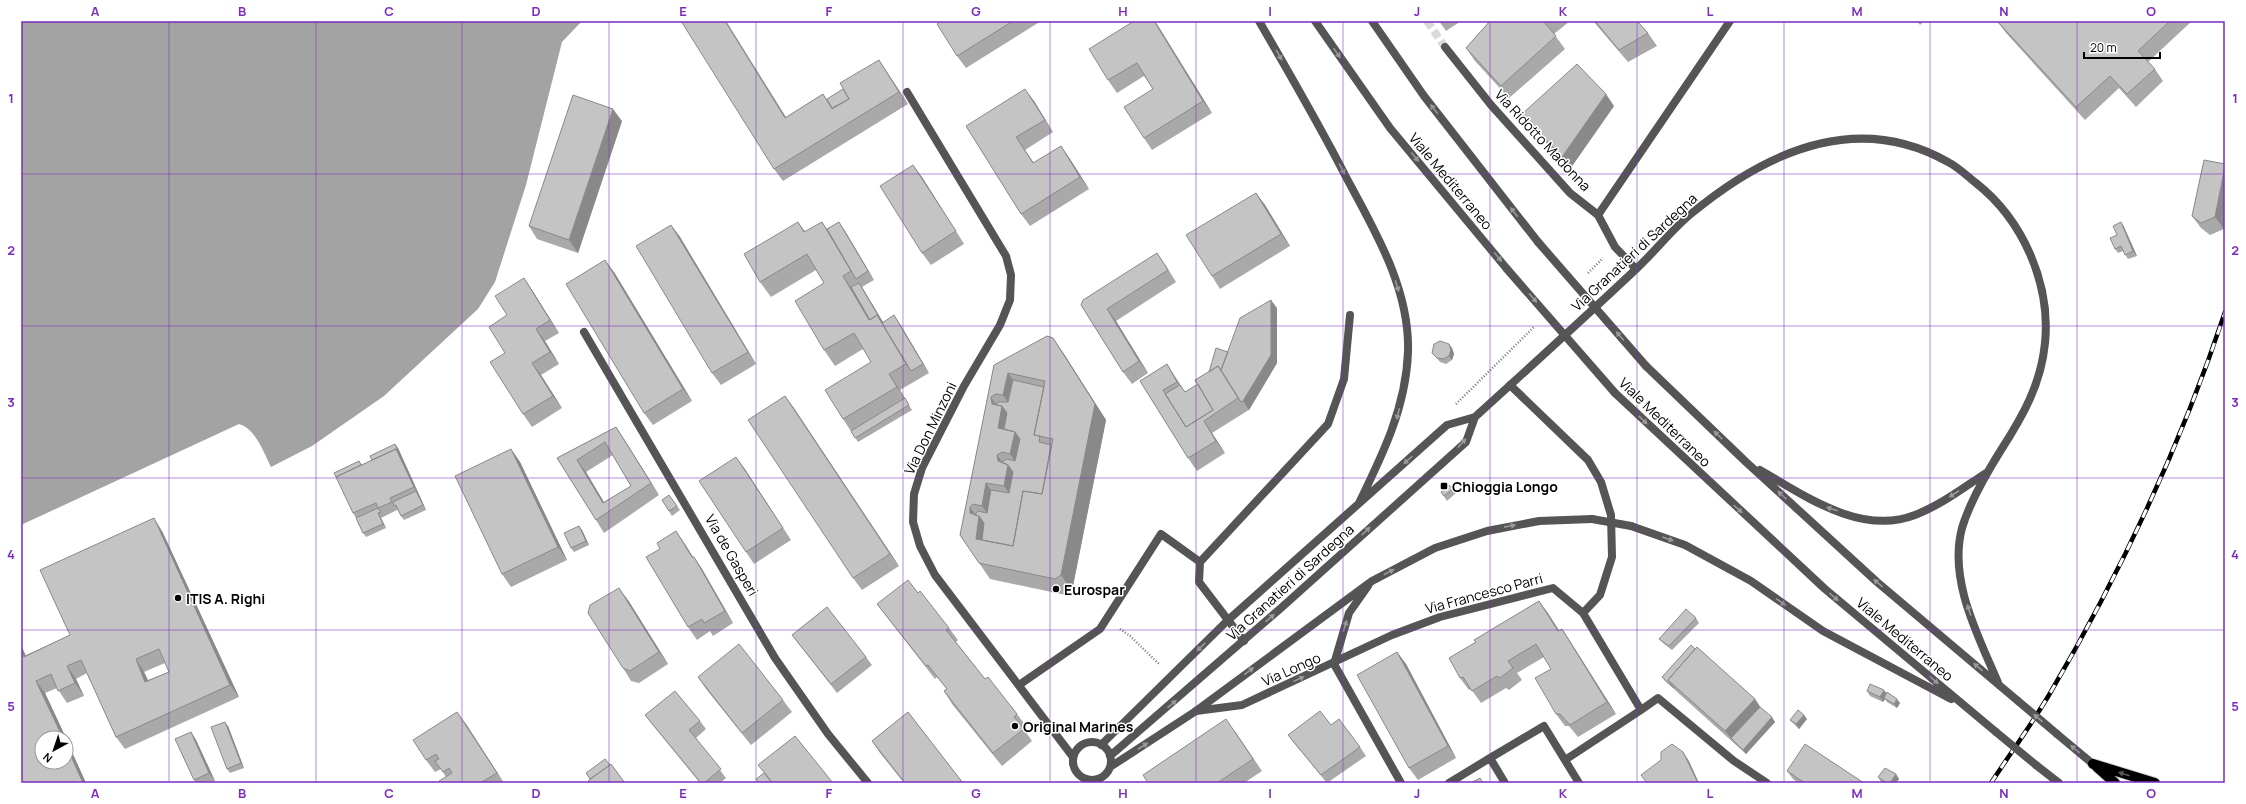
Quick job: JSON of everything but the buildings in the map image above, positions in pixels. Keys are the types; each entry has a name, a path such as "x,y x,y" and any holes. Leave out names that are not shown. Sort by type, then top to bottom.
{"main road":[{"path":"2093,764 2115,783"},
{"path":"2093,764 2155,783"}],"street":[{"path":"1260,21 1366,213 1390,264 1406,316 1408,352 1403,394 1395,426 1356,509"},
{"name":"Viale Mediterraneo","path":"1315,21 1390,128 1507,269 1615,393 1826,589 2059,783"},
{"name":"Viale Mediterraneo","path":"1372,21 1424,96 1538,242 1646,366 1746,462 1877,582 2093,764"},
{"path":"1598,215 1730,21"},
{"name":"Via Ridotto Madonna","path":"1445,47 1491,105 1570,193 1598,215 1615,246 1636,269"},
{"name":"Via Don Minzoni","path":"907,92 1006,256 1011,275 1010,300 1000,325 964,386 922,468 914,494 913,522 920,546 935,575 1073,757 1073,763"},
{"name":"Via Granatieri di Sardegna","path":"1101,745 1227,621 1356,509 1447,425 1475,417 1636,269 1690,214 1745,174 1774,158 1813,144 1849,138 1885,140 1916,147 1950,163 1984,189 2008,215 2030,253 2041,283 2044,304 2045,342 2040,377 2024,414 1987,472"},
{"path":"1244,641 1227,621 1199,582 1200,562 1328,424 1344,379 1350,315"},
{"name":"Via de Gasperi","path":"584,332 775,658 828,734 868,783"},
{"path":"1510,385 1588,460 1601,482 1611,515 1612,556 1600,596 1583,613 1641,710"},
{"name":"Via Granatieri di Sardegna","path":"1110,756 1244,641 1466,442 1475,417"},
{"path":"1746,462 1826,507 1865,518 1890,521 1914,515 1938,504 1987,472"},
{"path":"1987,472 1963,528 1959,550 1962,587 1974,626 1999,685"},
{"path":"1110,767 1196,711 1372,581 1435,548 1487,531 1539,521 1592,519 1631,526 1685,545 1751,581 1823,631 1965,706"},
{"path":"1019,685 1100,629 1161,534 1200,562"},
{"path":"1334,664 1349,613 1372,581"},
{"name":"Via Francesco Parri","path":"1334,664 1392,635 1440,617 1553,588 1583,613"},
{"name":"Via Longo","path":"1196,711 1242,705 1334,664 1400,783"},
{"path":"1565,760 1658,698 1734,761 1767,783"},
{"path":"1449,783 1544,726 1579,783"},
{"path":"1094,742 1101,745 1110,756 1110,767 1106,775 1098,780 1078,780 1073,763 1074,755 1078,748 1085,744 1094,742"},
{"path":"1490,758 1505,783"}],"path":[{"path":"1106,620 1130,636 1171,676"}],"shaded area":[{"path":"21,21 582,21 562,42 526,185 495,282 478,309 384,396 312,446 271,467 255,436 239,424 21,525"}],"tunnel":[{"path":"1427,21 1445,47"}],"railway":[{"path":"1991,783 2049,695 2124,556 2169,460 2208,362 2225,312"}],"place":[{"name":"Chioggia Longo","path":"1444,486"},
{"name":"Eurospar","path":"1056,589"},
{"name":"ITIS A. Righi","path":"178,598"},
{"name":"Original Marines","path":"1015,726"}]}
